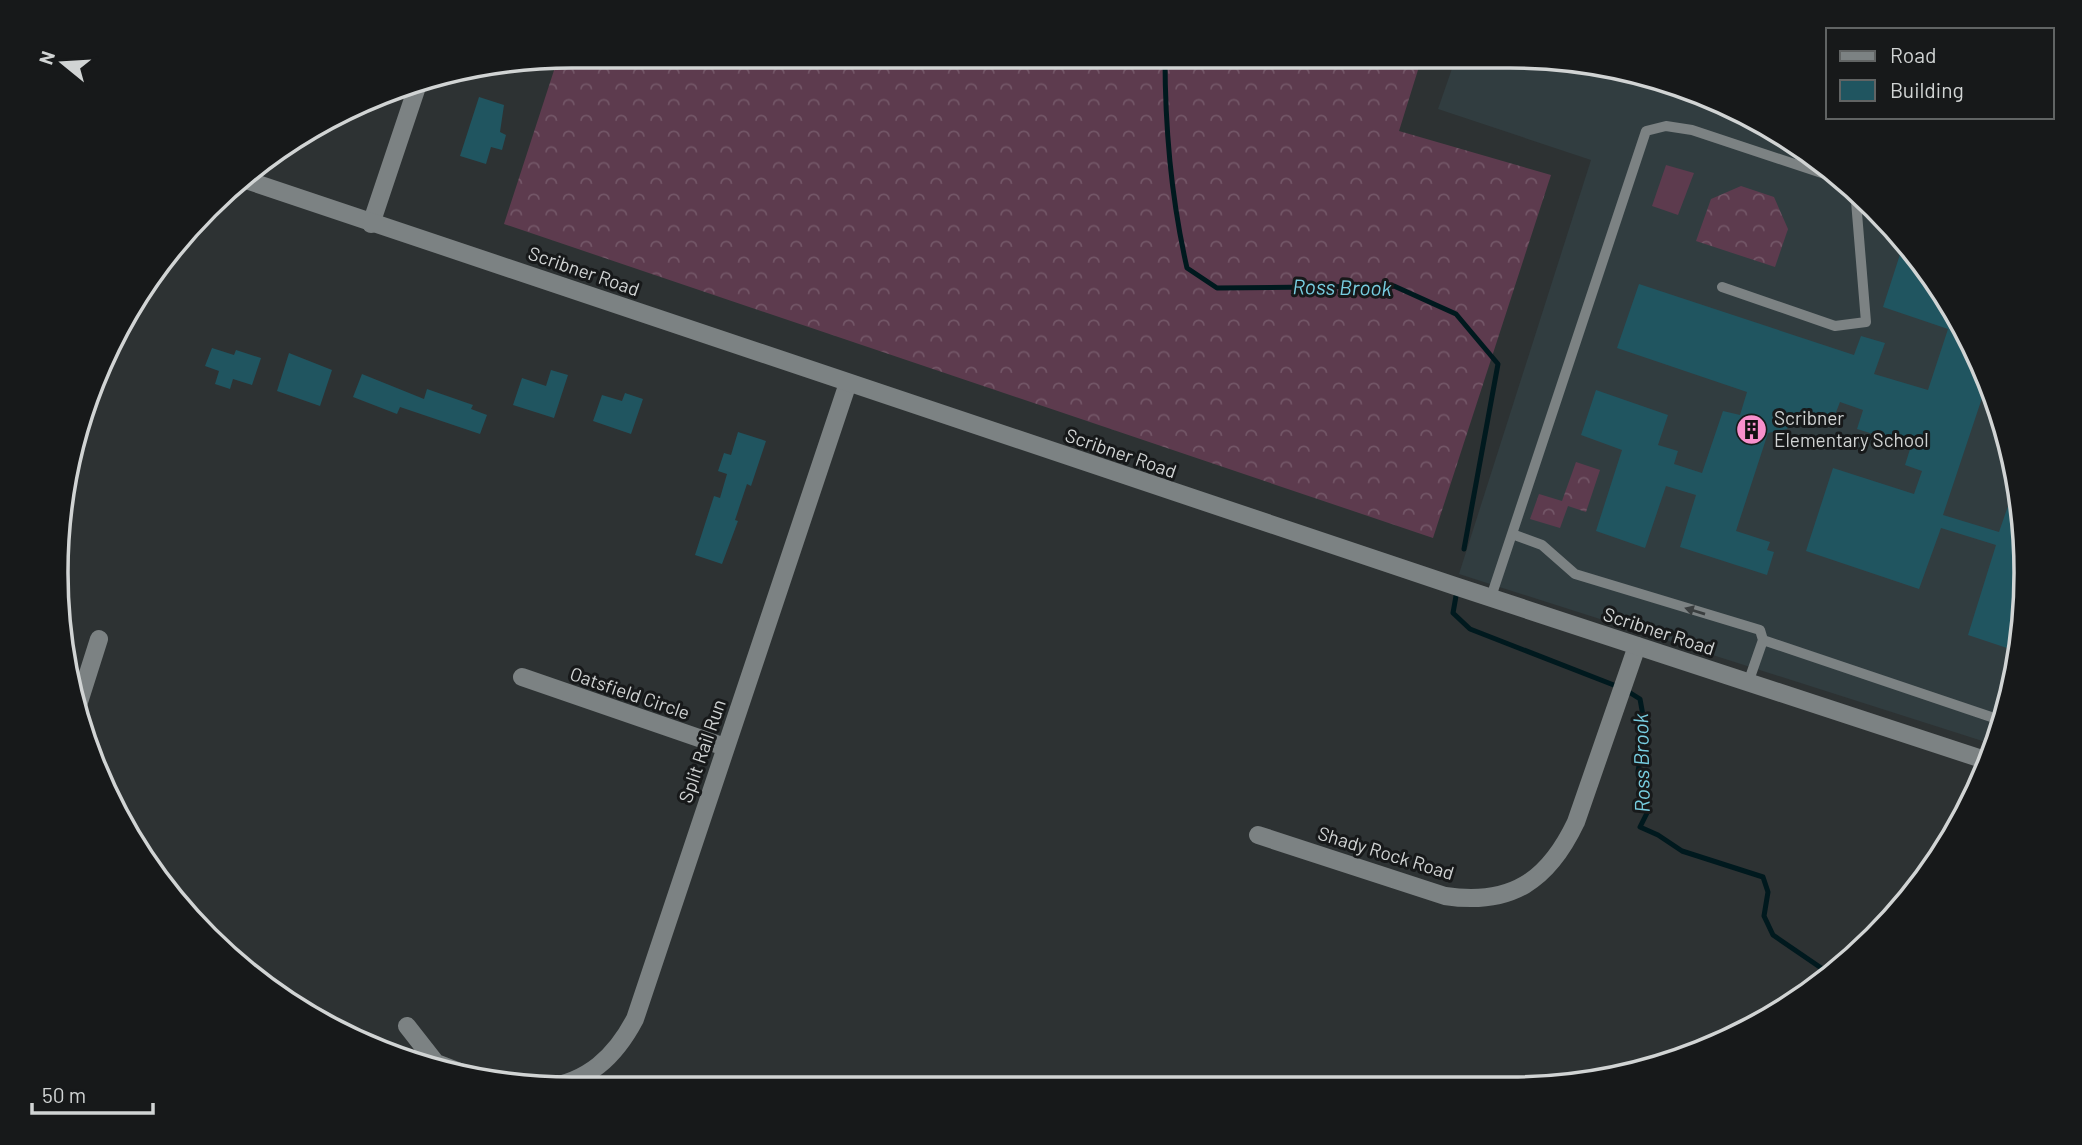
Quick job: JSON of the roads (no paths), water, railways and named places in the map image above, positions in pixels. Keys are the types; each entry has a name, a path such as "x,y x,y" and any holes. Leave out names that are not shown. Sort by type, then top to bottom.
{"street":[{"path":"371,224 415,93"},
{"name":"Scribner Road","path":"253,183 1978,758"},
{"name":"Split Rail Run","path":"582,1077 606,1063 623,1042 635,1019 848,383"},
{"path":"82,691 99,639"},
{"name":"Shady Rock Road","path":"1258,835 1445,896 1472,900 1498,897 1523,887 1544,872 1564,847 1637,646"},
{"name":"Oatsfield Circle","path":"522,677 725,747"},
{"path":"407,1026 431,1057"}],"lane":[{"path":"1491,597 1646,131 1666,126 1692,130 1814,170"},
{"path":"1722,287 1835,326 1866,321 1856,207"},
{"path":"1512,534 1542,545 1575,574 1762,635 1993,717"},
{"path":"1748,683 1762,635"}],"waterway":[{"name":"Ross Brook","path":"1165,68 1170,163 1187,268 1217,288 1394,286 1456,314 1498,364 1464,549"},
{"name":"Ross Brook","path":"1456,596 1453,613 1470,629 1624,689 1640,699 1646,732 1638,771 1647,813 1640,827 1682,851 1763,877 1768,892 1764,916 1773,935 1822,968"}],"place":[{"name":"Scribner Elementary School","path":"1751,429"}]}
